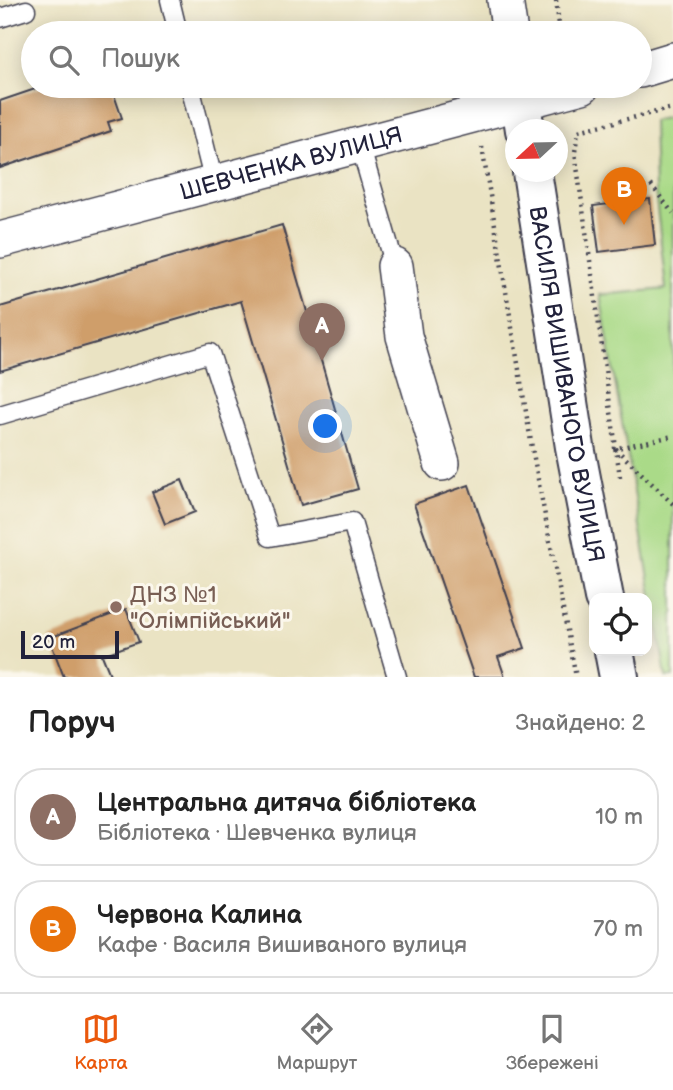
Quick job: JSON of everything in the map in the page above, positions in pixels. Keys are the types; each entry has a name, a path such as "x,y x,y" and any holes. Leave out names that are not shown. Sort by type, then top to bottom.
{"street":[{"path":"505,0 508,21"},
{"path":"652,66 673,60"},
{"name":"ШЕВЧЕНКА ВУЛИЦЯ","path":"0,240 546,98"},
{"name":"ВАСИЛЯ ВИШИВАНОГО ВУЛИЦЯ","path":"534,182 575,447 603,593"},
{"path":"395,266 404,336 442,463"},
{"path":"615,656 619,677"}],"lane":[{"path":"170,0 175,21"},
{"path":"0,18 26,10"},
{"path":"193,98 214,183"},
{"path":"359,145 395,266"},
{"path":"0,415 210,353 270,537 352,522 397,677"}],"path":[{"path":"556,0 559,21"},
{"path":"623,490 575,152 579,131 673,108"},
{"path":"477,114 533,449 576,677"},
{"path":"651,185 673,213"},
{"path":"616,450 673,503"}],"green space":[{"path":"673,116 673,677 666,677 600,295 666,289 655,190 653,121"}],"building":[{"path":"21,94 21,98 115,98 122,118 108,122 111,131 0,168 0,101"},
{"path":"650,199 655,245 599,252 593,206"},
{"path":"282,225 358,489 301,505 241,301 0,371 0,307"},
{"path":"182,480 195,512 165,524 152,492"},
{"path":"469,485 525,648 498,657 505,677 474,677 414,504"},
{"path":"126,609 139,642 102,655 111,677 64,677 49,638"}],"place":[{"name":"Червона Калина","path":"624,225"},
{"name":"Центральна дитяча бібліотека","path":"322,361"},
{"name":"ДНЗ №1 \"Олімпійський\"","path":"116,607"}]}
